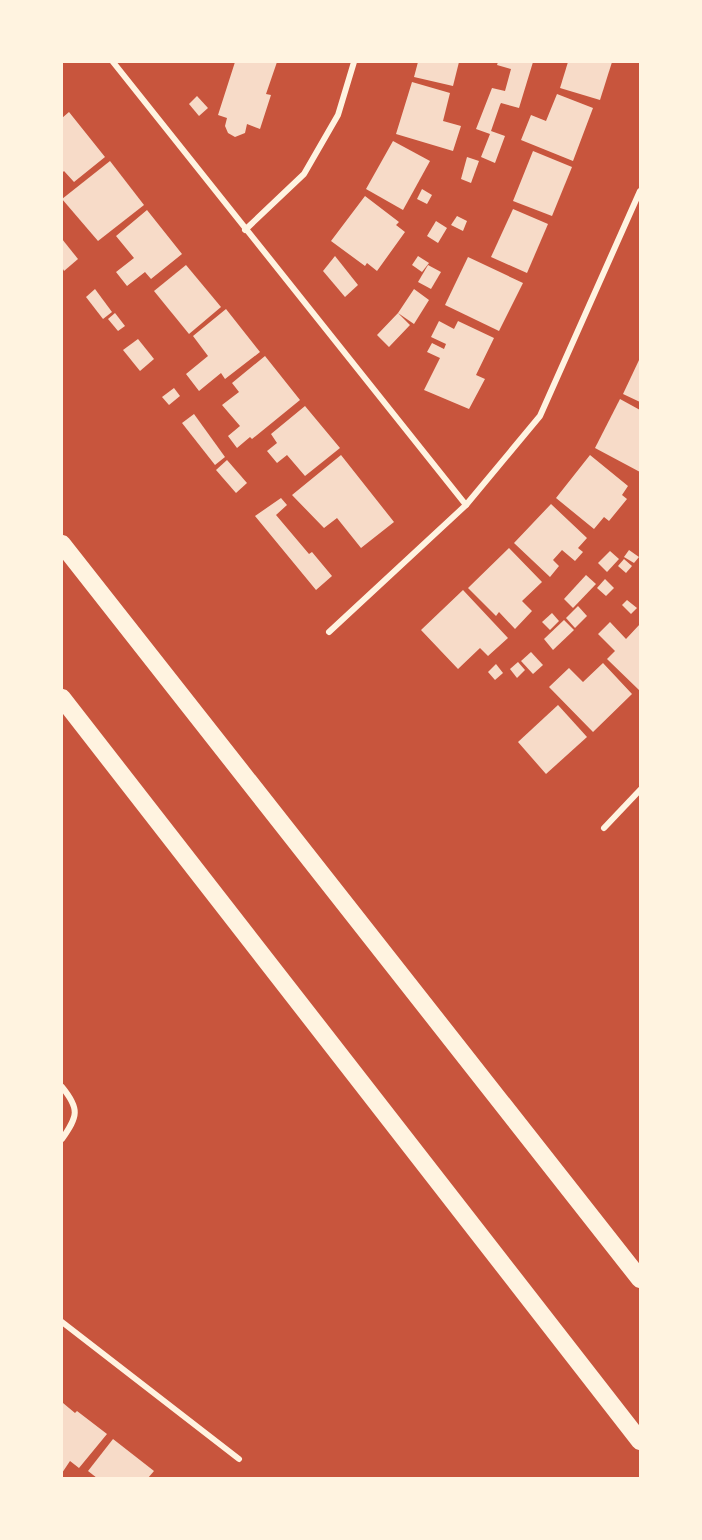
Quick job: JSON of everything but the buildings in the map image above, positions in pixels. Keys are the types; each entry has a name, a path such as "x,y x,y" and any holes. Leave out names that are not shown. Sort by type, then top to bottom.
{"highway":[{"path":"62,544 640,1279"},
{"path":"62,698 640,1441"}],"street":[{"path":"112,62 466,505"},
{"path":"245,230 304,174 338,115 354,62"},
{"path":"328,632 466,505 540,416 640,191"},
{"path":"604,828 640,790"},
{"path":"62,1087 76,1109 75,1117 62,1139"},
{"path":"62,1322 239,1459"}]}
